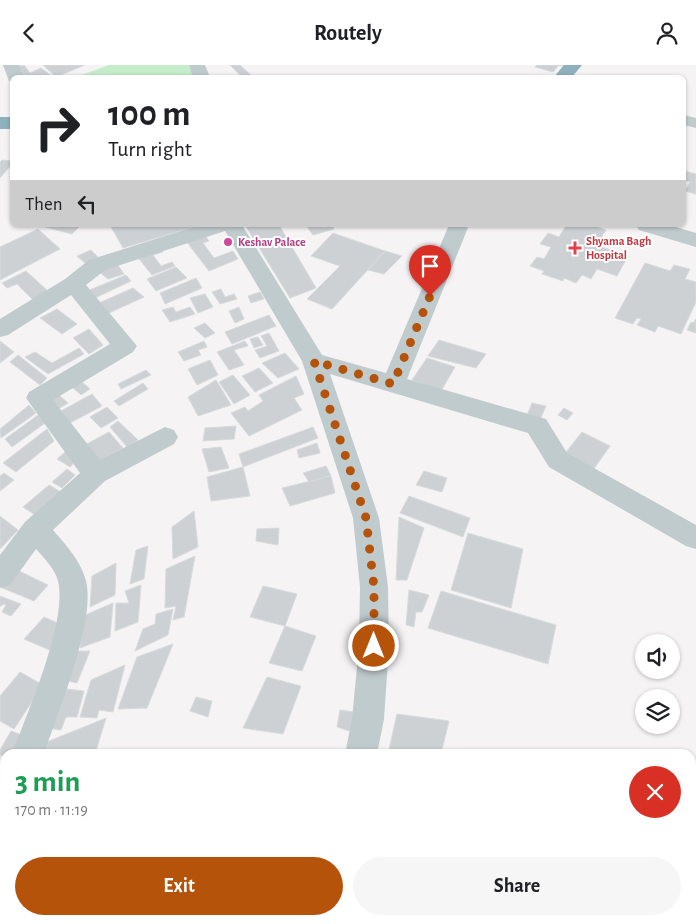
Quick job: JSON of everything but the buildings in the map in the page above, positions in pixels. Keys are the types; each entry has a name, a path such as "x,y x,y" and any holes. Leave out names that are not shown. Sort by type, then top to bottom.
{"highway":[{"path":"565,75 573,65"}],"street":[{"path":"0,329 73,284 97,265 215,227"},
{"path":"233,227 314,361 366,518 374,587 374,646 368,719 362,749"},
{"path":"393,384 459,227"},
{"path":"652,227 696,241"},
{"path":"73,284 125,346 38,398 96,474"},
{"path":"314,361 537,426 558,461 696,538"},
{"path":"0,575 35,530 96,474 165,437"},
{"path":"30,749 71,628 72,607 72,581 60,558 35,530"}],"green space":[{"path":"109,65 195,65 197,75 82,75"}],"place":[{"name":"Keshav Palace","path":"228,242"},
{"name":"Shyama Bagh Hospital","path":"575,248"}],"route":[{"path":"374,646 374,587 366,518 314,361 393,384 430,296"}]}
